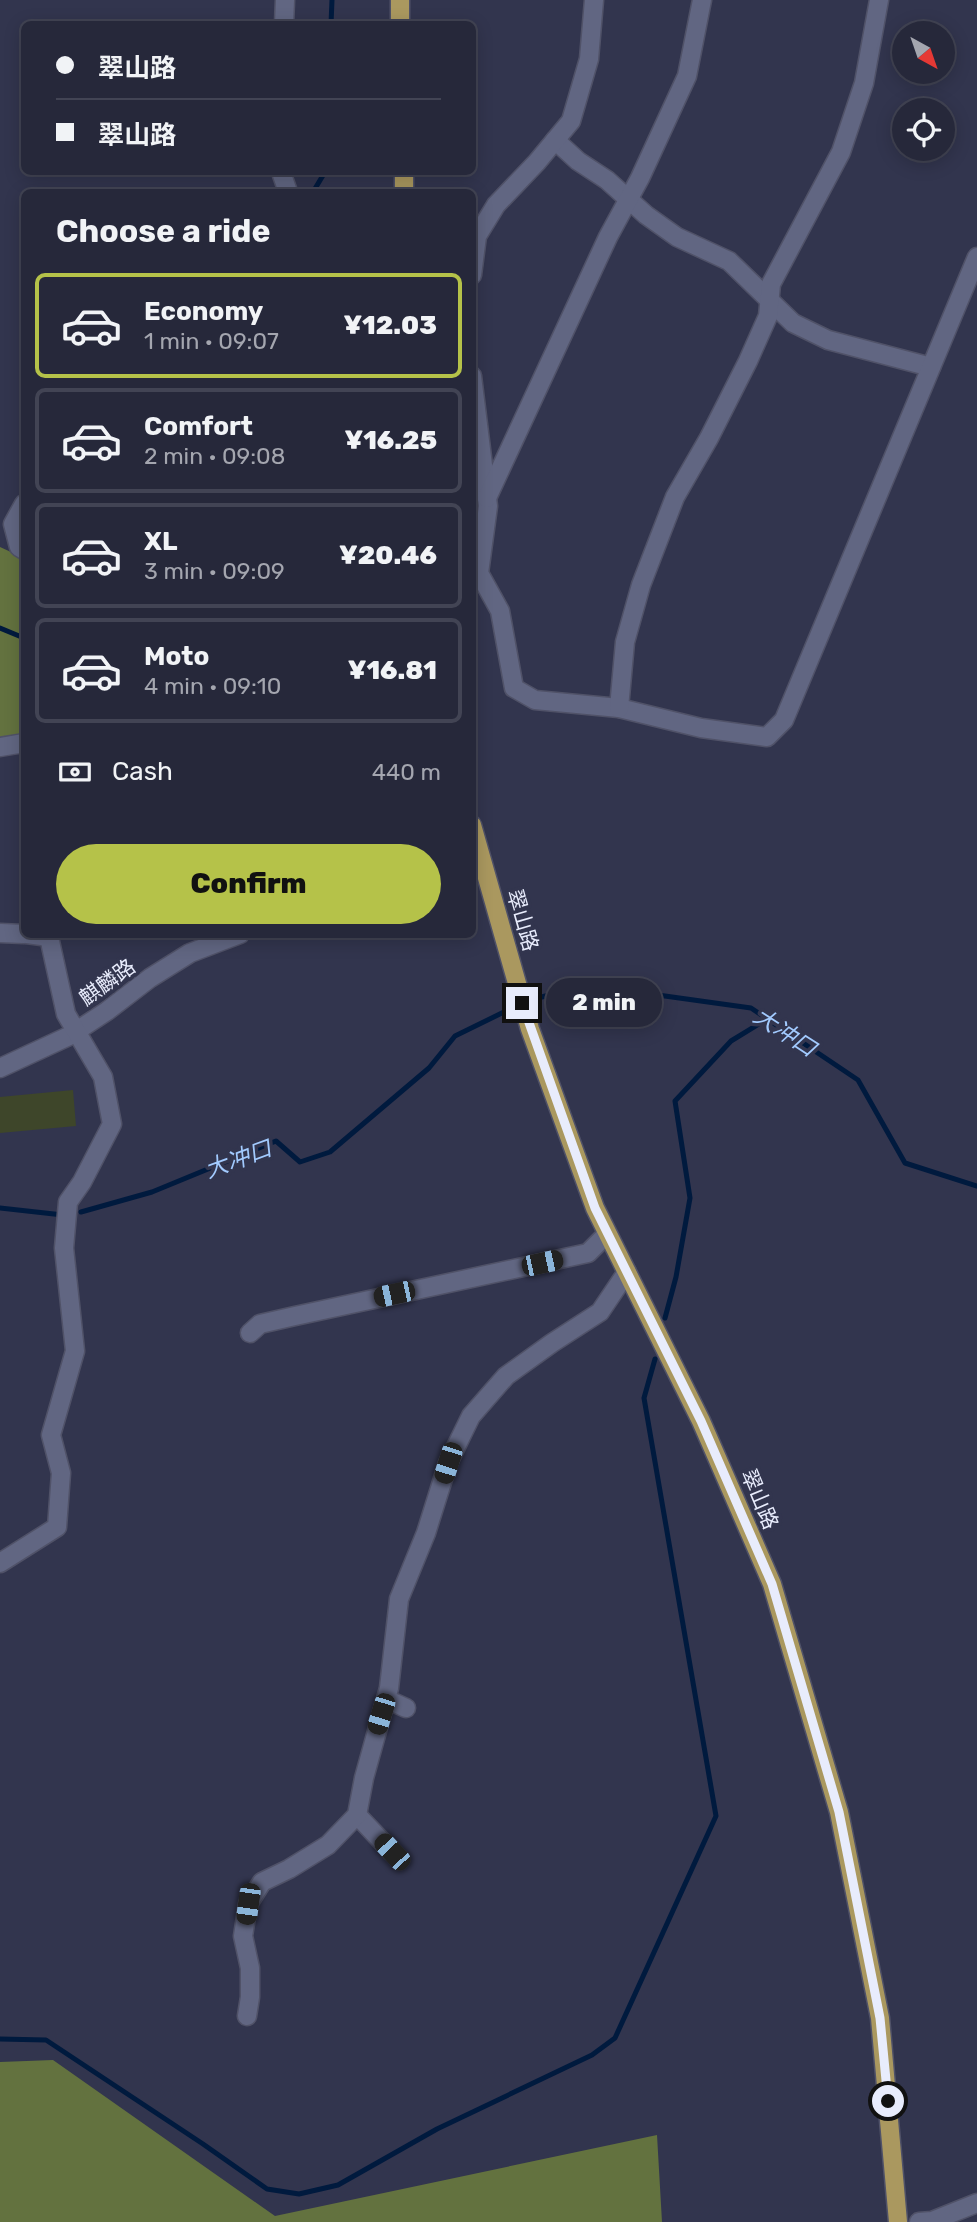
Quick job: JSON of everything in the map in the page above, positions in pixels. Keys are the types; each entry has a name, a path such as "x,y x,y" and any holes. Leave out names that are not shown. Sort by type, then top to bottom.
{"main road":[{"path":"400,0 400,21"},
{"name":"翠山路","path":"476,839 530,1029 595,1208 701,1421 772,1584 839,1812 880,2018 898,2222"}],"street":[{"path":"284,21 285,0"},
{"path":"476,244 477,236 496,205 571,121 589,59 594,0"},
{"path":"487,498 608,237 687,76 702,0"},
{"path":"619,708 625,642 641,586 676,497 709,438 768,316 771,284 841,152 864,83 879,0"},
{"path":"555,140 578,161 607,180 646,215 677,237 729,261 793,323 828,340 931,367"},
{"path":"476,409 487,498 479,573 500,611 513,688 535,699 619,708 701,728 767,737 784,720 977,257"},
{"path":"21,509 13,524 21,548"},
{"path":"0,747 21,744"},
{"path":"0,933 21,934"},
{"path":"0,1563 57,1527 61,1474 51,1435 75,1351 64,1248 68,1202 82,1182 112,1124 103,1077 66,1014 49,938"},
{"name":"麒麟路","path":"0,1068 76,1031 190,953 229,938"},
{"path":"250,1333 260,1324 588,1253 607,1234"},
{"path":"247,2016 250,1968 243,1936 248,1904 262,1882 328,1845 357,1815 364,1777 386,1699 399,1599 426,1533 448,1463 471,1416 506,1376 600,1312 627,1272"},
{"path":"386,1699 407,1707"},
{"path":"357,1815 392,1852"},
{"path":"919,2222 932,2221 977,2203"}],"green space":[{"path":"0,547 21,557 21,749 0,749"},
{"path":"73,1090 76,1126 0,1133 0,1097"},
{"path":"53,2060 275,2216 657,2135 662,2222 0,2222 0,2062"}],"waterway":[{"path":"331,21 332,0"},
{"path":"315,189 323,175"},
{"path":"0,628 21,637"},
{"name":"大冲口","path":"538,998 586,985 751,1008 858,1080 905,1163 977,1186"},
{"name":"大冲口","path":"81,1212 152,1192 276,1141 300,1162 330,1152 429,1068 455,1036 508,1010"},
{"path":"665,1318 676,1277 690,1198 675,1101 731,1041 767,1019"},
{"name":"大冲口","path":"0,1208 63,1215"},
{"path":"0,2039 46,2040 267,2189 299,2194 338,2185 437,2129 592,2055 615,2038 716,1816 644,1398 655,1359"}],"route":[{"path":"522,1003 595,1208 701,1421 772,1584 839,1812 880,2018 888,2101"}]}
